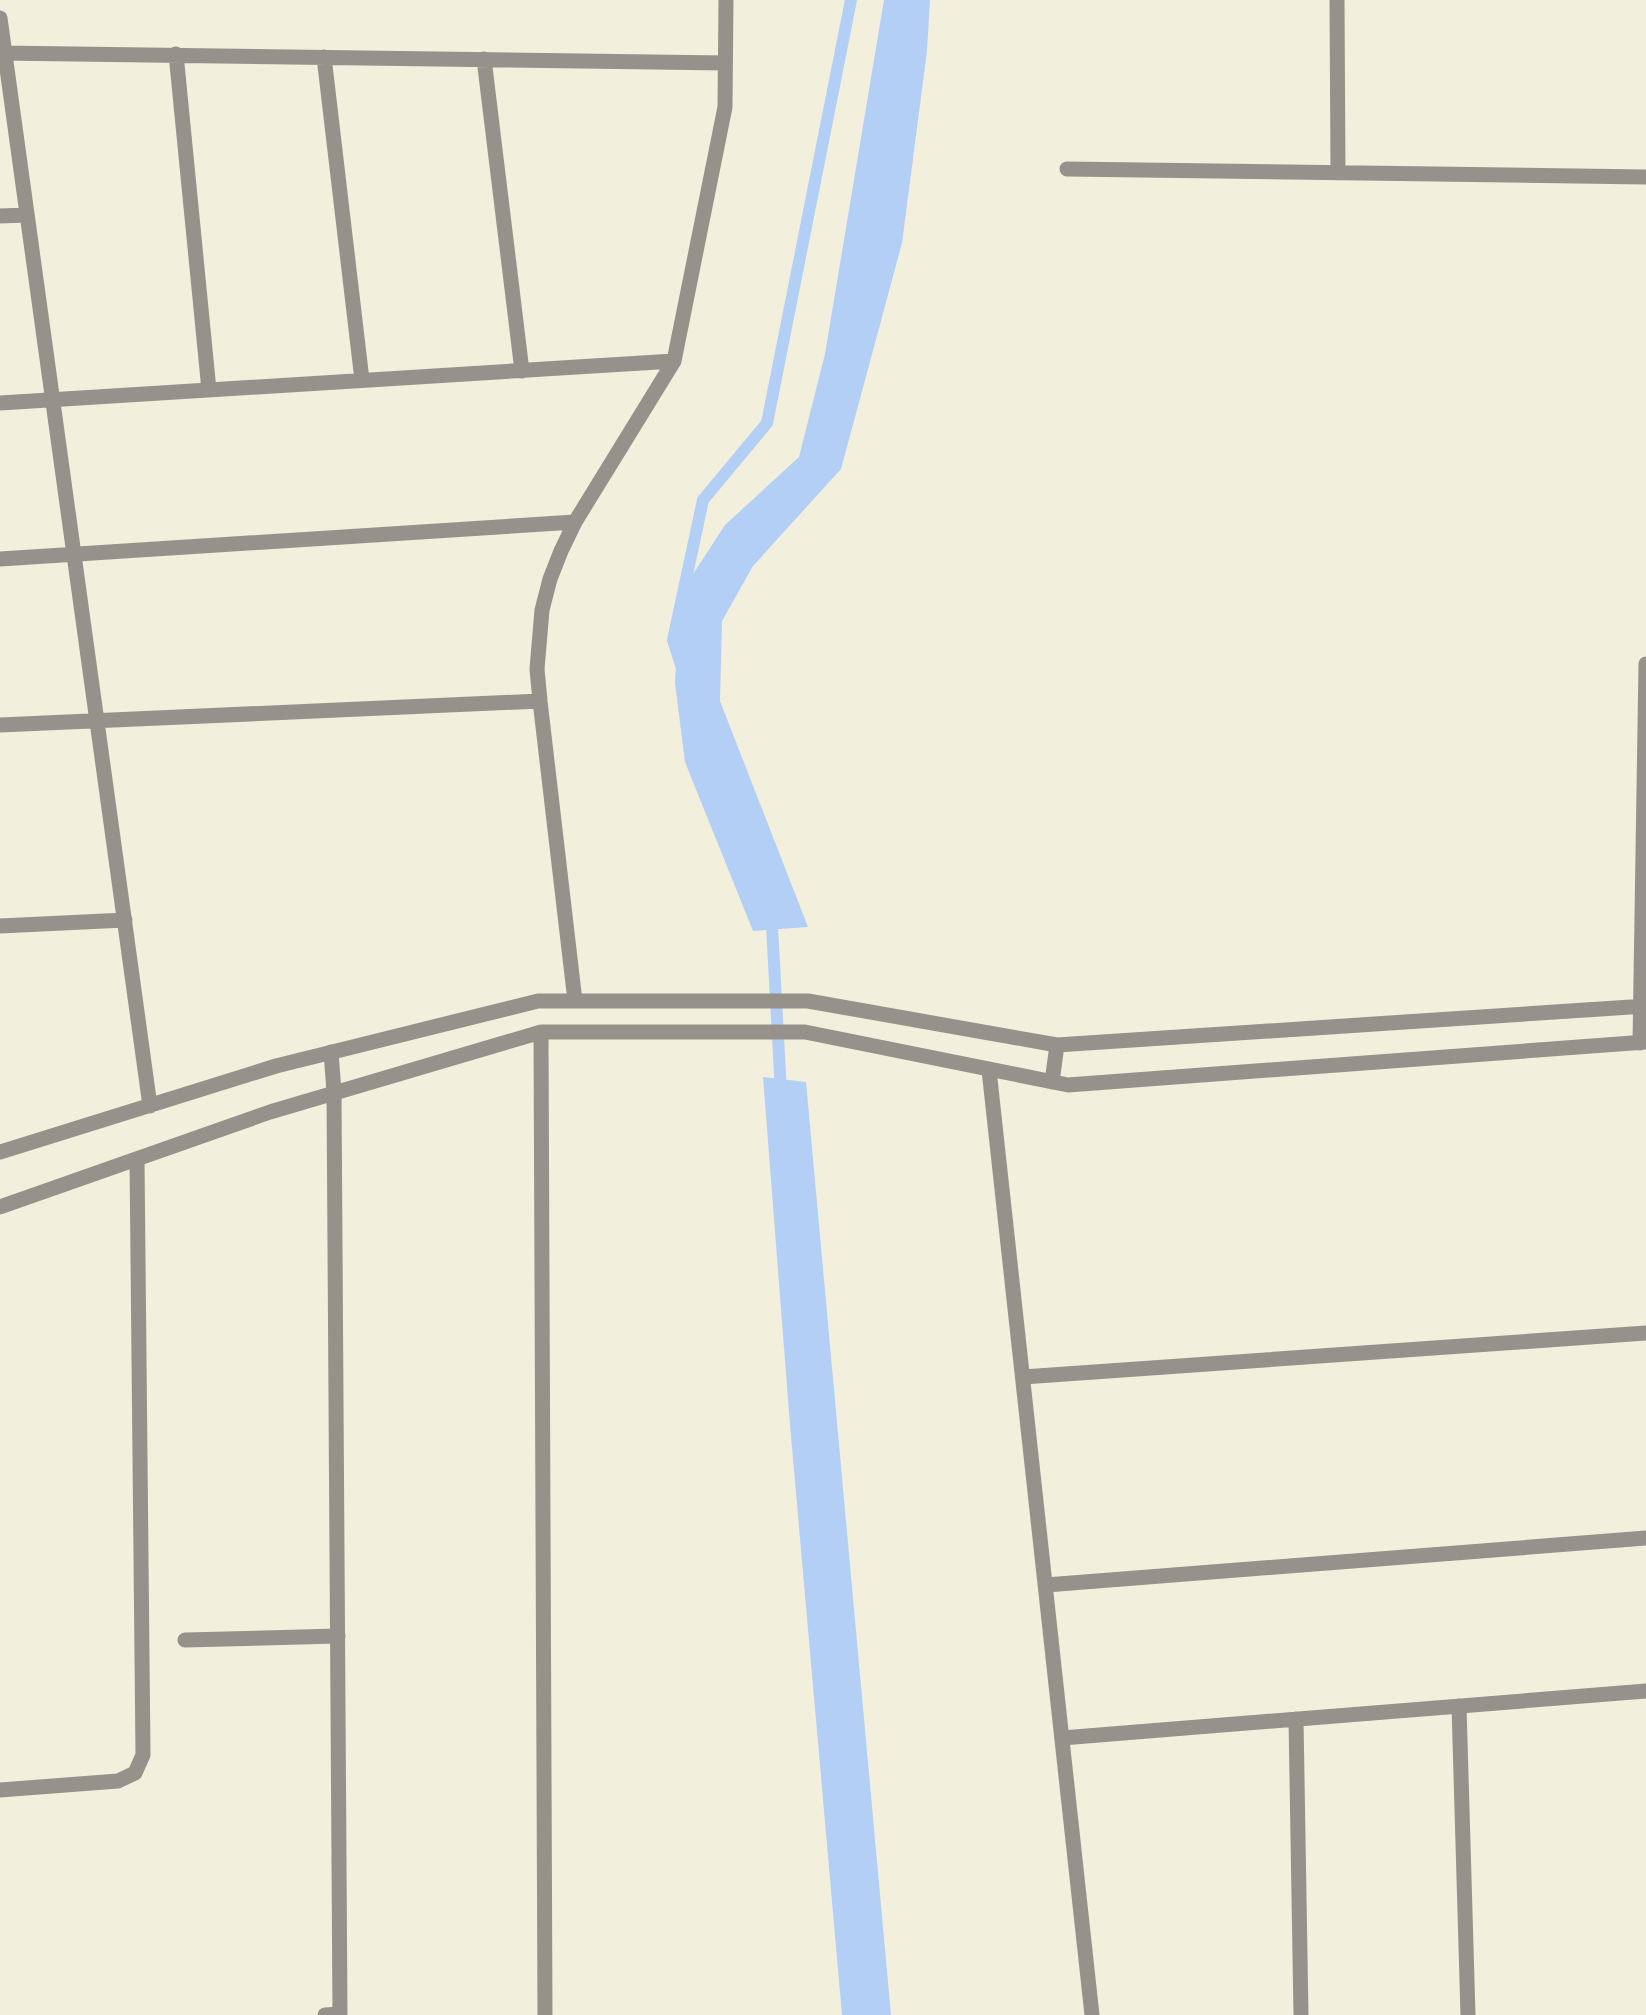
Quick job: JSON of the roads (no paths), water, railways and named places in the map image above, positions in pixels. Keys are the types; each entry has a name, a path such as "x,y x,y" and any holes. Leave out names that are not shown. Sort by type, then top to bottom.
{"street":[{"path":"575,1001 537,669 542,610 550,579 575,522 674,361 725,106 726,0"},
{"path":"1336,0 1338,173"},
{"path":"0,18 2,54 27,215 150,1106"},
{"path":"2,54 176,54 725,63"},
{"path":"176,54 210,390"},
{"path":"324,57 362,380"},
{"path":"484,59 522,371"},
{"path":"1066,169 1646,177"},
{"path":"0,216 27,215"},
{"path":"0,403 674,361"},
{"path":"0,559 575,522"},
{"path":"0,1207 270,1112 541,1032 805,1032 1068,1085 1643,1043 1646,664"},
{"path":"0,725 540,701"},
{"path":"0,926 125,920"},
{"path":"0,1152 276,1066 538,1001 808,1000 1057,1045 1643,1006"},
{"path":"541,1032 545,2015"},
{"path":"1052,1082 1057,1045"},
{"path":"325,2015 340,2015 334,1092 331,1052"},
{"path":"989,1070 1092,2015"},
{"path":"0,1790 118,1781 135,1773 143,1755 137,1160"},
{"path":"1023,1377 1646,1333"},
{"path":"1046,1585 1646,1538"},
{"path":"185,1640 338,1636"},
{"path":"1062,1738 1646,1691"},
{"path":"1459,1706 1467,2015"},
{"path":"1296,1719 1301,2015"}],"water":[{"path":"884,0 930,0 927,51 902,243 841,469 753,566 722,621 720,701 808,927 753,931 685,762 675,683 680,594 725,525 799,457 825,354"},
{"path":"763,1077 806,1082 891,2015 842,2015 790,1425"}],"waterway":[{"path":"681,665 673,640 703,500 767,423 851,0"},
{"path":"768,916 772,926 781,1093"}]}
